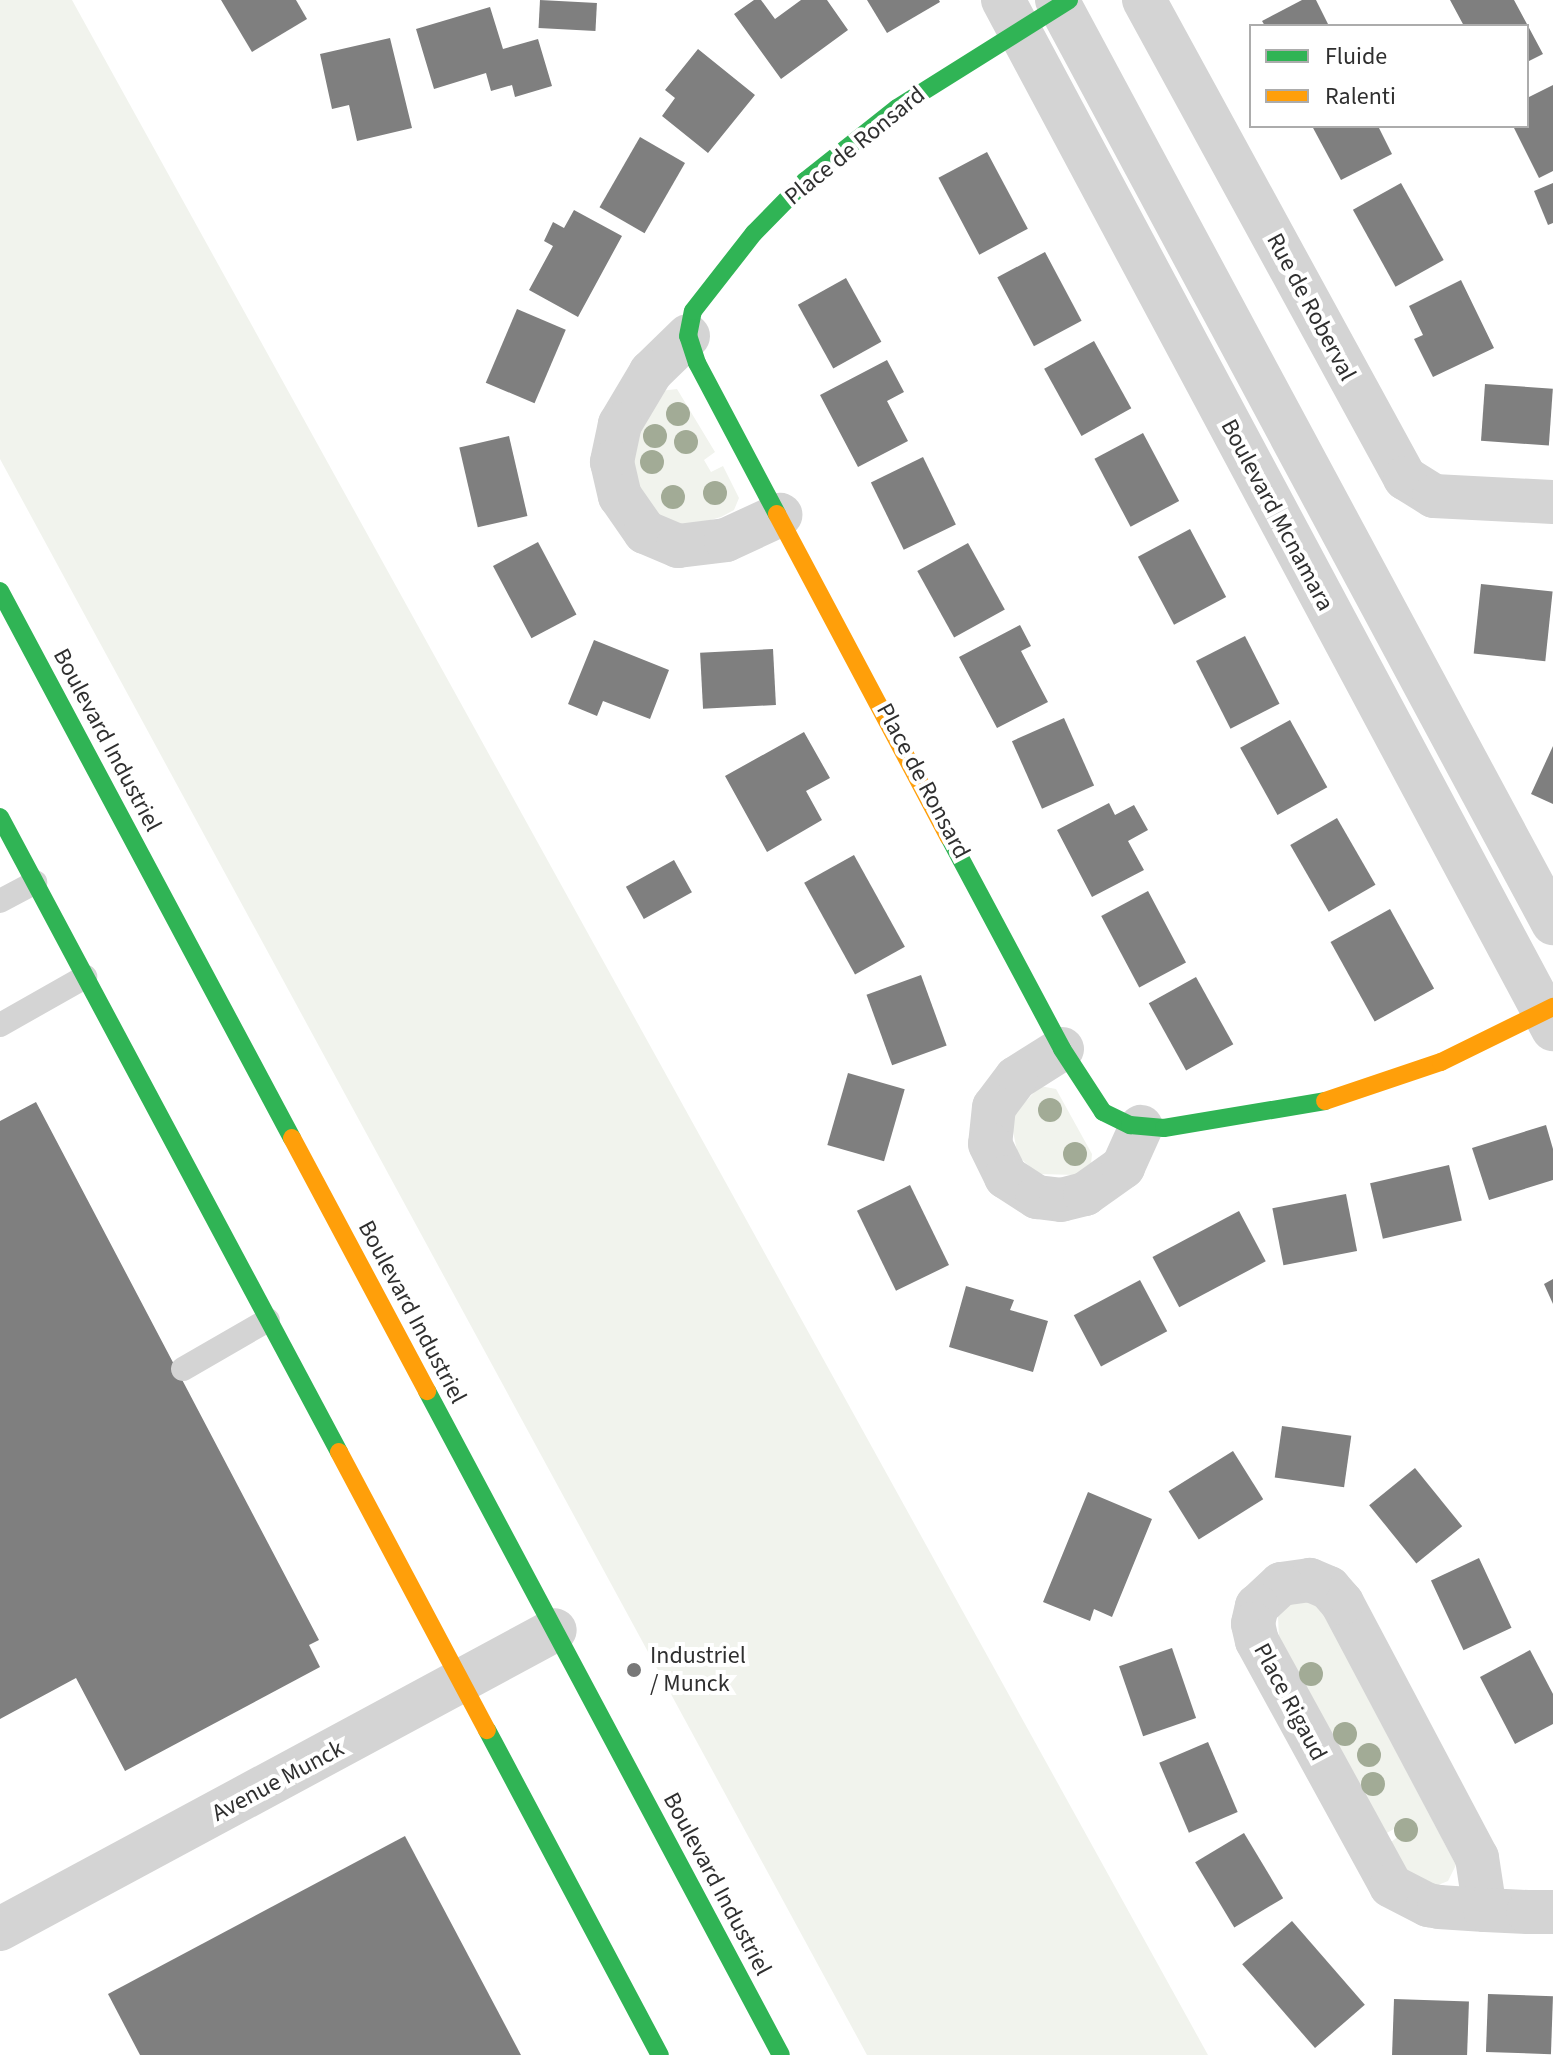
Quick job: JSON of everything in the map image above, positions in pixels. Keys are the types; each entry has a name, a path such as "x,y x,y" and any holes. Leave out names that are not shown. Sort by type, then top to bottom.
{"street":[{"name":"Rue de Roberval","path":"1144,0 1405,478 1434,496 1553,502"},
{"name":"Place de Ronsard","path":"1061,2 1010,14 805,181 703,294 690,318 688,336 702,373 1062,1049 1103,1112 1141,1127 1224,1122 1357,1093 1550,1016"},
{"name":"Boulevard Mcnamara","path":"1061,2 1553,923"},
{"name":"Boulevard Mcnamara","path":"1010,14 1550,1016"},
{"name":"Place de Ronsard","path":"688,336 651,372 620,424 612,462 620,496 645,532 678,546 726,540 780,515"},
{"name":"Boulevard Industriel","path":"0,591 781,2055"},
{"path":"0,817 660,2055"},
{"path":"1062,1049 1016,1078 994,1107 990,1144 1006,1177 1037,1197 1061,1200 1085,1194 1123,1167 1141,1127"},
{"name":"Place Rigaud","path":"1485,1910 1477,1858 1342,1603 1329,1588 1310,1580 1281,1584 1257,1606 1254,1633 1379,1871 1402,1894 1428,1905 1485,1910 1553,1912"},
{"name":"Avenue Munck","path":"0,1929 555,1630"}],"lane":[{"path":"0,901 35,882"},
{"path":"0,1025 85,977"},
{"path":"183,1369 268,1320"}],"shaded area":[{"path":"0,0 72,0 1208,2055 867,2055 0,459"},
{"path":"677,389 715,452 704,460 711,472 723,466 739,498 734,510 690,526 675,526 656,516 632,473 634,437 660,391"},
{"path":"1040,1086 1056,1089 1092,1154 1091,1164 1077,1175 1038,1174 1018,1156 1012,1126 1016,1112"},
{"path":"1294,1600 1318,1603 1456,1865 1448,1881 1438,1885 1414,1879 1387,1845 1399,1836 1394,1829 1383,1835 1279,1640 1278,1615"}],"building":[{"path":"221,0 296,0 307,19 252,52"},
{"path":"540,0 597,3 595,31 539,28"},
{"path":"754,0 761,0 775,19 801,0 827,0 848,30 781,79 734,14"},
{"path":"867,0 939,0 940,2 887,33"},
{"path":"1302,0 1316,0 1328,24 1264,24 1262,21"},
{"path":"1450,0 1514,0 1527,24 1463,24"},
{"path":"490,7 503,49 538,39 552,86 515,97 512,85 491,91 486,73 434,89 416,29"},
{"path":"1529,28 1543,54 1529,61"},
{"path":"390,38 412,128 357,141 349,105 332,109 320,54"},
{"path":"698,49 755,95 708,153 662,116 675,98 665,90"},
{"path":"1553,85 1553,171 1539,178 1514,128 1529,128 1529,97"},
{"path":"1313,128 1379,128 1392,154 1341,180"},
{"path":"640,137 685,163 645,233 600,207"},
{"path":"987,152 1028,229 979,255 938,178"},
{"path":"1401,183 1444,260 1396,287 1353,210"},
{"path":"1553,183 1553,223 1548,225 1534,191"},
{"path":"574,210 622,236 578,317 529,290 553,246 544,241 553,222 564,228"},
{"path":"1045,252 1082,321 1034,346 997,277"},
{"path":"846,278 881,342 833,369 798,305"},
{"path":"1461,280 1494,348 1433,377 1414,339 1423,335 1409,306"},
{"path":"517,309 566,330 535,403 486,383"},
{"path":"1094,341 1131,408 1081,436 1044,369"},
{"path":"887,360 904,392 887,401 908,441 858,467 820,395"},
{"path":"1485,384 1553,389 1549,446 1481,441"},
{"path":"1143,433 1179,501 1131,527 1094,459"},
{"path":"509,436 527,516 478,527 459,447"},
{"path":"923,457 956,524 904,550 871,482"},
{"path":"1190,529 1226,597 1174,625 1138,557"},
{"path":"538,542 576,614 531,638 493,566"},
{"path":"968,543 1005,609 954,638 917,571"},
{"path":"1481,584 1553,592 1545,661 1474,654"},
{"path":"1020,625 1031,646 1021,651 1048,702 997,728 959,657"},
{"path":"1245,636 1280,704 1230,729 1196,661"},
{"path":"594,640 669,670 650,719 603,701 597,716 568,704"},
{"path":"773,649 776,705 703,709 700,653"},
{"path":"1064,718 1094,786 1042,809 1012,741"},
{"path":"1290,720 1327,787 1277,815 1240,748"},
{"path":"804,732 830,778 806,791 822,820 767,852 725,776"},
{"path":"1553,746 1553,804 1531,794"},
{"path":"1109,803 1115,815 1134,805 1148,830 1128,841 1144,870 1092,897 1057,830"},
{"path":"1337,818 1376,885 1329,912 1290,845"},
{"path":"854,855 905,947 855,974 804,883"},
{"path":"674,860 692,892 644,919 626,887"},
{"path":"1148,891 1186,963 1139,987 1101,916"},
{"path":"1390,909 1434,989 1375,1022 1331,942"},
{"path":"921,975 947,1045 892,1065 866,995"},
{"path":"1196,977 1233,1044 1186,1071 1149,1003"},
{"path":"848,1073 905,1089 884,1161 827,1145"},
{"path":"36,1102 319,1640 309,1645 320,1667 125,1771 76,1678 0,1719 0,1121"},
{"path":"1546,1125 1553,1149 1553,1180 1489,1200 1472,1148"},
{"path":"1449,1165 1462,1221 1383,1239 1370,1183"},
{"path":"910,1185 949,1265 896,1291 857,1211"},
{"path":"1346,1194 1357,1251 1283,1265 1272,1208"},
{"path":"1239,1211 1266,1261 1179,1307 1152,1257"},
{"path":"1553,1279 1553,1304 1544,1284"},
{"path":"1140,1280 1167,1331 1101,1366 1074,1315"},
{"path":"966,1286 1014,1300 1010,1310 1048,1321 1033,1372 949,1347"},
{"path":"1282,1426 1351,1436 1344,1487 1275,1477"},
{"path":"1233,1451 1263,1499 1199,1540 1169,1491"},
{"path":"1415,1468 1462,1526 1416,1563 1369,1505"},
{"path":"1088,1492 1152,1519 1112,1617 1094,1609 1090,1621 1043,1602"},
{"path":"1479,1558 1512,1628 1464,1650 1431,1580"},
{"path":"1172,1648 1196,1718 1143,1736 1119,1666"},
{"path":"1530,1650 1553,1694 1553,1724 1515,1744 1480,1677"},
{"path":"1208,1742 1238,1812 1189,1833 1159,1763"},
{"path":"1244,1833 1283,1898 1234,1928 1195,1862"},
{"path":"405,1836 521,2055 140,2055 108,1994"},
{"path":"1292,1921 1365,2005 1315,2048 1242,1964"},
{"path":"1488,1994 1553,1996 1551,2054 1486,2052"},
{"path":"1394,1999 1469,2002 1467,2055 1392,2055"}],"traffic: fast":[{"path":"777,514 697,363 688,336 693,311 754,233 805,181 897,108 1069,0"},
{"path":"0,591 292,1138"},
{"path":"0,817 339,1452"},
{"path":"949,837 1062,1049 1103,1112 1130,1125 1164,1128 1325,1101"},
{"path":"427,1391 781,2055"},
{"path":"487,1730 660,2055"}],"traffic: slow":[{"path":"777,514 949,837"},
{"path":"1325,1101 1441,1062 1553,1007"},
{"path":"292,1138 427,1391"},
{"path":"339,1452 487,1730"}],"place":[{"name":"Industriel / Munck","path":"634,1670"}]}
